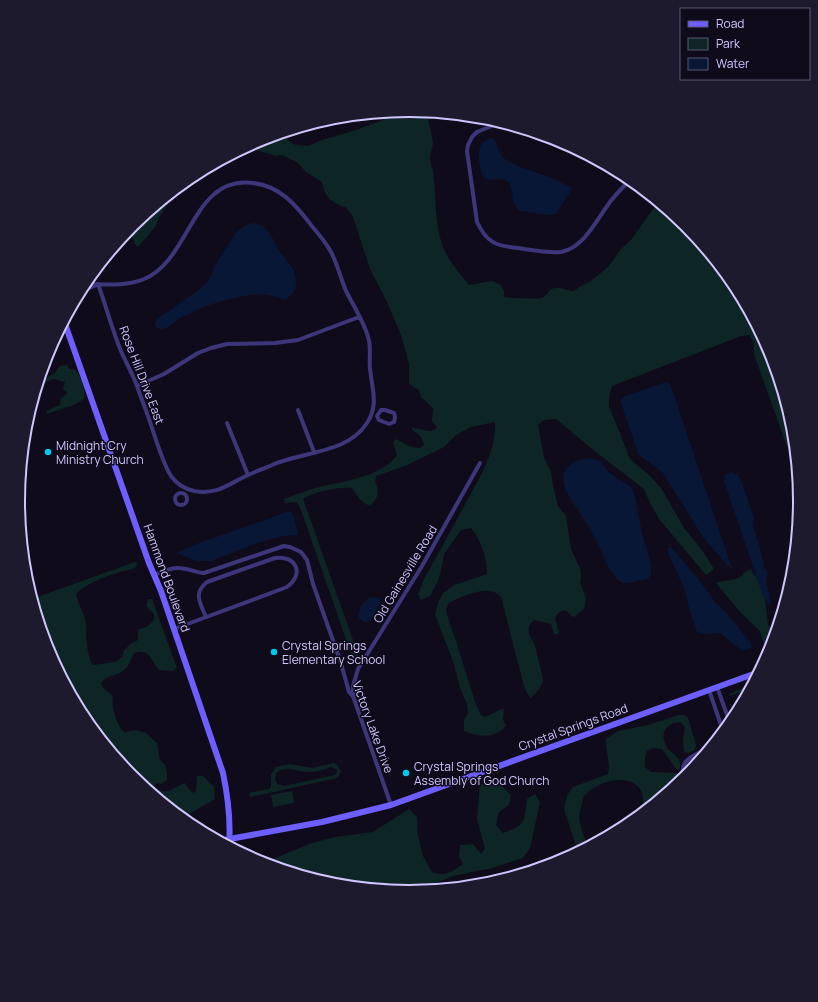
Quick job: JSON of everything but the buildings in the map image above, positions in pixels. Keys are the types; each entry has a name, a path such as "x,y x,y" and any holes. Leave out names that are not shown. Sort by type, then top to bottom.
{"street":[{"path":"492,126 477,132 472,138 467,151 477,222 482,232 488,239 496,244 505,247 552,252 563,251 573,247 583,240 611,201 626,185"},
{"path":"93,284 132,283 146,279 155,273 165,264 177,249 194,219 210,198 218,191 230,185 241,183 262,184 285,196 295,205 326,243 332,255 344,286 369,340 370,371 375,400 375,412 377,418 380,421 389,424 395,420 394,413 385,410 375,412 367,424 354,438 345,444 281,461 248,475 234,484 215,491 202,492 186,488 184,493"},
{"path":"90,288 98,284"},
{"name":"Rose Hill Drive East","path":"98,284 120,349 137,386 169,473 172,478 186,488"},
{"path":"137,386 164,374 198,353 211,348 227,344 275,343 298,340 359,317"},
{"name":"Hammond Boulevard","path":"66,328 174,629 223,773 229,801 230,838"},
{"path":"298,410 314,452"},
{"path":"227,423 248,475"},
{"name":"Old Gainesville Road","path":"353,696 353,686 358,669 422,566 480,463"},
{"name":"Victory Lake Drive","path":"154,575 174,568 188,569 197,573 204,573 284,546 301,552 307,560 313,584 341,663 349,692 353,696 391,805"},
{"path":"174,629 287,588 293,583 296,577 297,572 295,564 283,557 275,558 207,582 199,590 199,600 206,617"},
{"name":"Crystal Springs Road","path":"227,839 322,822 391,805 751,675"},
{"path":"717,687 727,715"},
{"path":"708,690 721,725"},
{"path":"683,770 686,761 692,755 700,752"}],"green space":[{"path":"389,118 429,118 433,141 430,160 433,173 437,220 444,250 469,285 492,281 501,285 504,291 504,297 542,298 551,289 561,288 574,291 591,281 609,266 621,249 631,240 655,207 681,229 698,248 714,267 742,309 764,354 773,378 786,426 790,457 754,354 753,341 749,335 741,336 612,386 609,396 609,406 630,459 650,476 661,488 684,528 702,550 714,569 706,575 659,519 644,489 556,419 544,420 538,425 544,458 551,472 558,506 566,516 571,549 580,568 580,583 586,598 584,609 574,617 571,616 566,610 559,612 555,618 559,634 554,634 551,624 534,620 529,627 528,630 535,646 543,680 537,692 531,698 524,686 501,597 491,591 485,591 464,596 448,604 446,610 448,618 475,702 481,715 485,717 504,709 503,720 506,725 502,730 492,735 475,735 464,731 464,720 468,713 467,704 460,688 454,664 435,614 443,593 454,585 487,574 483,550 478,538 471,528 461,530 444,554 438,581 430,596 421,600 418,594 425,577 474,489 489,457 495,422 471,427 456,435 444,447 405,466 376,476 375,482 378,492 375,501 370,506 364,503 352,488 327,490 303,499 359,657 357,662 354,662 301,510 297,502 285,503 284,499 312,489 371,474 390,463 397,455 393,443 395,439 409,446 420,448 424,445 422,440 418,434 412,430 412,428 431,431 437,428 432,421 433,408 421,397 419,390 409,384 409,364 401,335 387,302 370,269 353,217 347,208 333,202 327,196 322,182 306,172 297,162 282,155 276,156 254,150 286,137 290,142 296,145 308,146 322,140 356,130"},
{"path":"172,199 158,219 156,226 138,247 131,235"},
{"path":"67,365 69,369 76,370 83,384 84,399 74,405 47,414 46,411 60,405 61,399 67,394 67,392 63,389 65,382 54,379 44,383 45,378 54,374 60,366"},
{"path":"135,562 138,564 133,569 119,572 95,581 81,589 76,594 86,624 86,636 90,659 93,665 115,662 122,657 124,650 138,640 138,630 148,626 154,620 154,614 146,606 148,599 152,599 177,668 173,671 159,670 150,656 144,652 134,653 126,669 118,674 106,678 101,683 103,688 113,696 115,715 121,729 124,732 137,730 146,733 157,743 160,760 165,765 167,780 161,784 157,783 154,786 162,791 166,791 185,783 193,793 196,791 197,776 203,776 214,787 215,799 188,815 156,790 137,773 120,754 104,735 76,693 54,648 37,597"},
{"path":"751,569 757,577 765,598 768,625 771,627 776,613 765,646 760,631 740,612 716,583 736,579 743,575 743,573"},
{"path":"745,687 743,692 730,696 729,694"},
{"path":"678,715 685,715 688,718 696,745 695,750 688,753 684,752 683,741 685,727 680,722 670,725 665,731 665,744 677,757 680,763 680,769 676,769 662,749 653,748 647,751 645,757 645,767 651,772 677,773 678,776 642,807 643,799 640,789 634,783 625,780 614,780 593,788 583,797 579,816 585,842 576,846 564,809 567,795 573,787 608,774 609,765 606,739 618,731 648,725"},
{"path":"334,763 341,771 337,778 250,797 249,793 269,789 271,787 271,775 276,767 290,764 312,768","holes":["331,767 337,770 336,774 334,775 284,786 277,784 275,779 276,773 284,769 314,772"]},
{"path":"492,781 502,786 511,795 509,805 499,812 496,825 503,833 520,825 524,818 527,799 535,794 540,802 530,848 523,858 492,868 453,876 438,882 438,884 409,885 359,882 334,878 271,860 312,843 335,837 373,832 409,809 417,817 418,835 423,856 432,872 441,874 448,873 463,864 459,857 460,845 473,844 481,854 485,849 477,819 480,785"},
{"path":"292,791 294,803 273,807 271,795"}],"water":[{"path":"493,138 501,156 508,161 571,187 572,189 556,214 548,215 521,211 517,208 513,201 512,189 508,182 502,179 490,180 484,178 479,160 480,148 487,140"},
{"path":"254,223 267,230 294,272 296,277 295,288 286,300 271,295 247,295 211,304 179,319 166,328 157,328 155,325 156,319 192,295 210,278 214,267 236,232 246,225"},
{"path":"666,382 670,383 732,569 703,537 663,473 638,454 621,400 623,397"},
{"path":"586,458 599,460 609,473 631,487 634,492 643,538 651,564 651,574 648,579 624,583 617,579 609,567 588,525 566,491 563,476 564,472 575,462"},
{"path":"731,472 738,475 741,481 754,518 753,526 762,555 764,565 763,568 767,573 766,584 770,594 771,605 763,596 724,481 725,475"},
{"path":"290,511 293,514 298,535 284,536 263,541 211,561 197,561 176,553 199,543"},
{"path":"670,547 710,594 715,603 720,606 751,643 752,648 742,651 720,633 701,634 697,632 685,590 668,553 668,548"},
{"path":"370,597 379,598 381,602 371,620 365,623 359,618 359,612 363,603"}],"place":[{"name":"Midnight Cry Ministry Church","path":"48,452"},
{"name":"Crystal Springs Elementary School","path":"274,652"},
{"name":"Crystal Springs Assembly of God Church","path":"406,773"}]}
